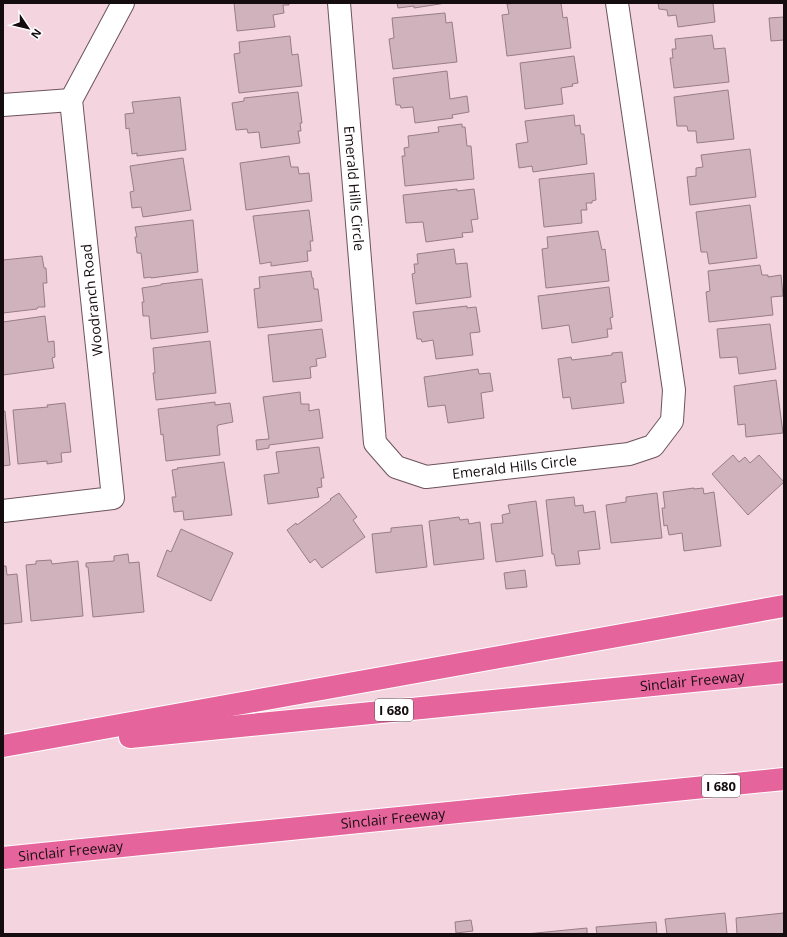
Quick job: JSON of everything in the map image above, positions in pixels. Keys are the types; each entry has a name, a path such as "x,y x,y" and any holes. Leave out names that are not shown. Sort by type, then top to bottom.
{"highway":[{"path":"3,748 784,606"},
{"name":"Sinclair Freeway","path":"3,748 784,672"},
{"name":"Sinclair Freeway","path":"3,858 784,779"},
{"path":"658,792 784,788"}],"street":[{"path":"3,105 71,100 123,3"},
{"name":"Emerald Hills Circle","path":"338,3 376,443 396,467 426,477 629,454 654,446 672,421 674,390 617,3"},
{"name":"Woodranch Road","path":"3,512 113,498 71,100"}],"building":[{"path":"234,3 289,3 289,5 283,5 284,13 273,15 275,27 237,31"},
{"path":"397,3 446,3 414,8 414,6 398,8"},
{"path":"561,3 563,18 567,17 571,48 507,56 502,15 509,14 507,4"},
{"path":"658,3 713,3 715,22 678,27 676,15 668,16 667,10 659,9"},
{"path":"445,13 446,23 452,22 457,62 393,69 389,39 394,38 392,18"},
{"path":"784,17 784,40 771,41 769,18"},
{"path":"712,35 714,49 725,48 729,82 674,88 670,58 673,58 672,49 676,49 675,39"},
{"path":"290,36 292,55 298,54 302,86 239,93 234,54 240,53 239,42"},
{"path":"574,56 578,83 572,84 573,86 561,88 563,104 525,109 520,63"},
{"path":"447,71 450,99 467,96 469,112 452,115 453,118 415,123 413,107 401,108 400,105 396,105 393,78"},
{"path":"728,90 734,139 697,143 696,131 688,131 687,126 677,126 674,97"},
{"path":"298,92 302,123 300,123 301,131 298,131 300,143 261,148 259,132 248,133 247,129 236,130 232,103 244,101 244,98"},
{"path":"180,97 186,150 137,156 137,153 132,154 129,128 126,129 125,114 134,113 132,102"},
{"path":"574,115 575,126 580,125 581,134 584,134 587,164 533,172 532,166 519,168 516,144 528,142 525,121"},
{"path":"462,124 462,127 465,127 467,146 471,146 474,179 405,186 402,156 405,156 404,148 409,147 408,136 439,132 438,127"},
{"path":"750,149 756,197 690,205 687,177 696,176 696,168 703,167 701,155"},
{"path":"289,156 291,167 298,167 299,174 309,173 312,201 246,210 240,163"},
{"path":"183,158 191,210 143,217 141,207 132,208 130,192 134,191 130,166"},
{"path":"594,173 596,200 592,201 592,203 586,203 587,210 581,210 582,223 544,227 539,179"},
{"path":"457,189 457,191 474,189 478,219 471,220 473,232 462,233 463,237 426,242 423,222 406,223 403,195"},
{"path":"750,205 757,258 709,264 707,252 701,252 696,212"},
{"path":"309,210 313,241 310,241 311,251 307,251 308,261 271,266 271,262 260,264 253,216"},
{"path":"193,220 198,272 144,278 141,253 137,253 135,237 137,237 135,227"},
{"path":"598,231 602,250 605,249 609,281 546,288 542,249 548,248 547,237"},
{"path":"454,249 456,264 467,263 471,297 416,304 412,274 415,273 414,264 418,264 417,254"},
{"path":"42,256 44,268 46,268 47,283 43,283 45,307 3,313 3,260"},
{"path":"760,265 762,275 768,275 768,277 781,275 783,296 771,297 773,315 709,322 706,292 710,291 708,271"},
{"path":"311,271 314,289 318,289 322,321 258,328 254,289 260,288 259,277"},
{"path":"202,279 208,332 151,339 149,316 143,316 142,302 144,302 142,288"},
{"path":"609,287 613,317 610,318 612,329 607,329 608,337 572,343 569,325 542,329 538,296"},
{"path":"467,306 467,308 476,307 480,332 470,333 473,355 436,359 433,340 422,342 421,339 417,339 413,312"},
{"path":"45,316 48,342 54,341 55,357 52,358 54,368 3,375 3,322"},
{"path":"770,324 776,369 739,374 737,357 720,358 717,329"},
{"path":"322,329 326,357 316,359 317,366 310,367 311,378 273,382 268,335"},
{"path":"210,341 216,393 156,400 153,373 155,373 153,348"},
{"path":"622,352 626,382 621,383 624,403 572,409 570,397 563,398 558,359 571,357 572,360 612,355 612,353"},
{"path":"478,369 479,374 490,373 493,391 481,393 484,418 448,423 445,405 428,407 424,377"},
{"path":"776,380 783,433 746,437 745,424 738,425 734,386"},
{"path":"300,392 301,404 309,404 309,411 319,409 323,438 269,445 269,448 257,450 256,440 269,439 263,397"},
{"path":"215,402 215,405 230,403 233,422 217,426 220,455 166,461 158,409"},
{"path":"65,403 71,452 61,453 62,462 47,464 47,461 18,464 13,410 48,407 47,405"},
{"path":"3,411 5,411 10,465 3,466"},
{"path":"319,447 324,478 321,478 322,487 317,488 319,497 268,504 264,475 279,473 276,452"},
{"path":"733,455 739,462 745,457 750,463 759,455 784,482 748,515 712,474"},
{"path":"224,462 232,515 184,520 183,511 174,512 172,497 176,497 172,470 178,469 177,468"},
{"path":"703,488 704,494 714,492 721,546 684,551 682,533 669,535 667,525 664,526 662,508 665,508 663,492"},
{"path":"339,493 357,517 353,520 365,537 322,568 315,559 310,563 287,530 296,523 297,525"},
{"path":"657,493 662,538 611,543 606,505 626,502 626,497"},
{"path":"574,497 575,506 583,505 584,513 595,511 600,549 578,551 580,564 556,566 554,554 552,554 546,500"},
{"path":"536,501 543,556 496,562 491,524 503,523 502,515 510,513 508,505"},
{"path":"459,517 460,520 468,519 469,524 480,522 484,559 434,565 429,521"},
{"path":"422,525 427,567 376,573 372,534 391,532 391,528"},
{"path":"181,529 233,553 211,601 157,576 167,550 171,552"},
{"path":"128,554 129,563 139,562 144,612 93,617 88,567 86,567 86,563 114,561 114,556"},
{"path":"51,560 52,564 78,561 83,616 31,621 26,565 36,564 36,561"},
{"path":"3,566 6,566 7,575 17,574 22,622 3,624"},
{"path":"525,570 527,587 506,589 504,573"},
{"path":"725,913 727,934 667,934 665,919"},
{"path":"784,913 784,934 737,934 736,918"},
{"path":"471,920 473,931 456,933 455,922"},
{"path":"656,922 657,934 597,934 596,927"},
{"path":"587,928 587,934 526,934"}]}
